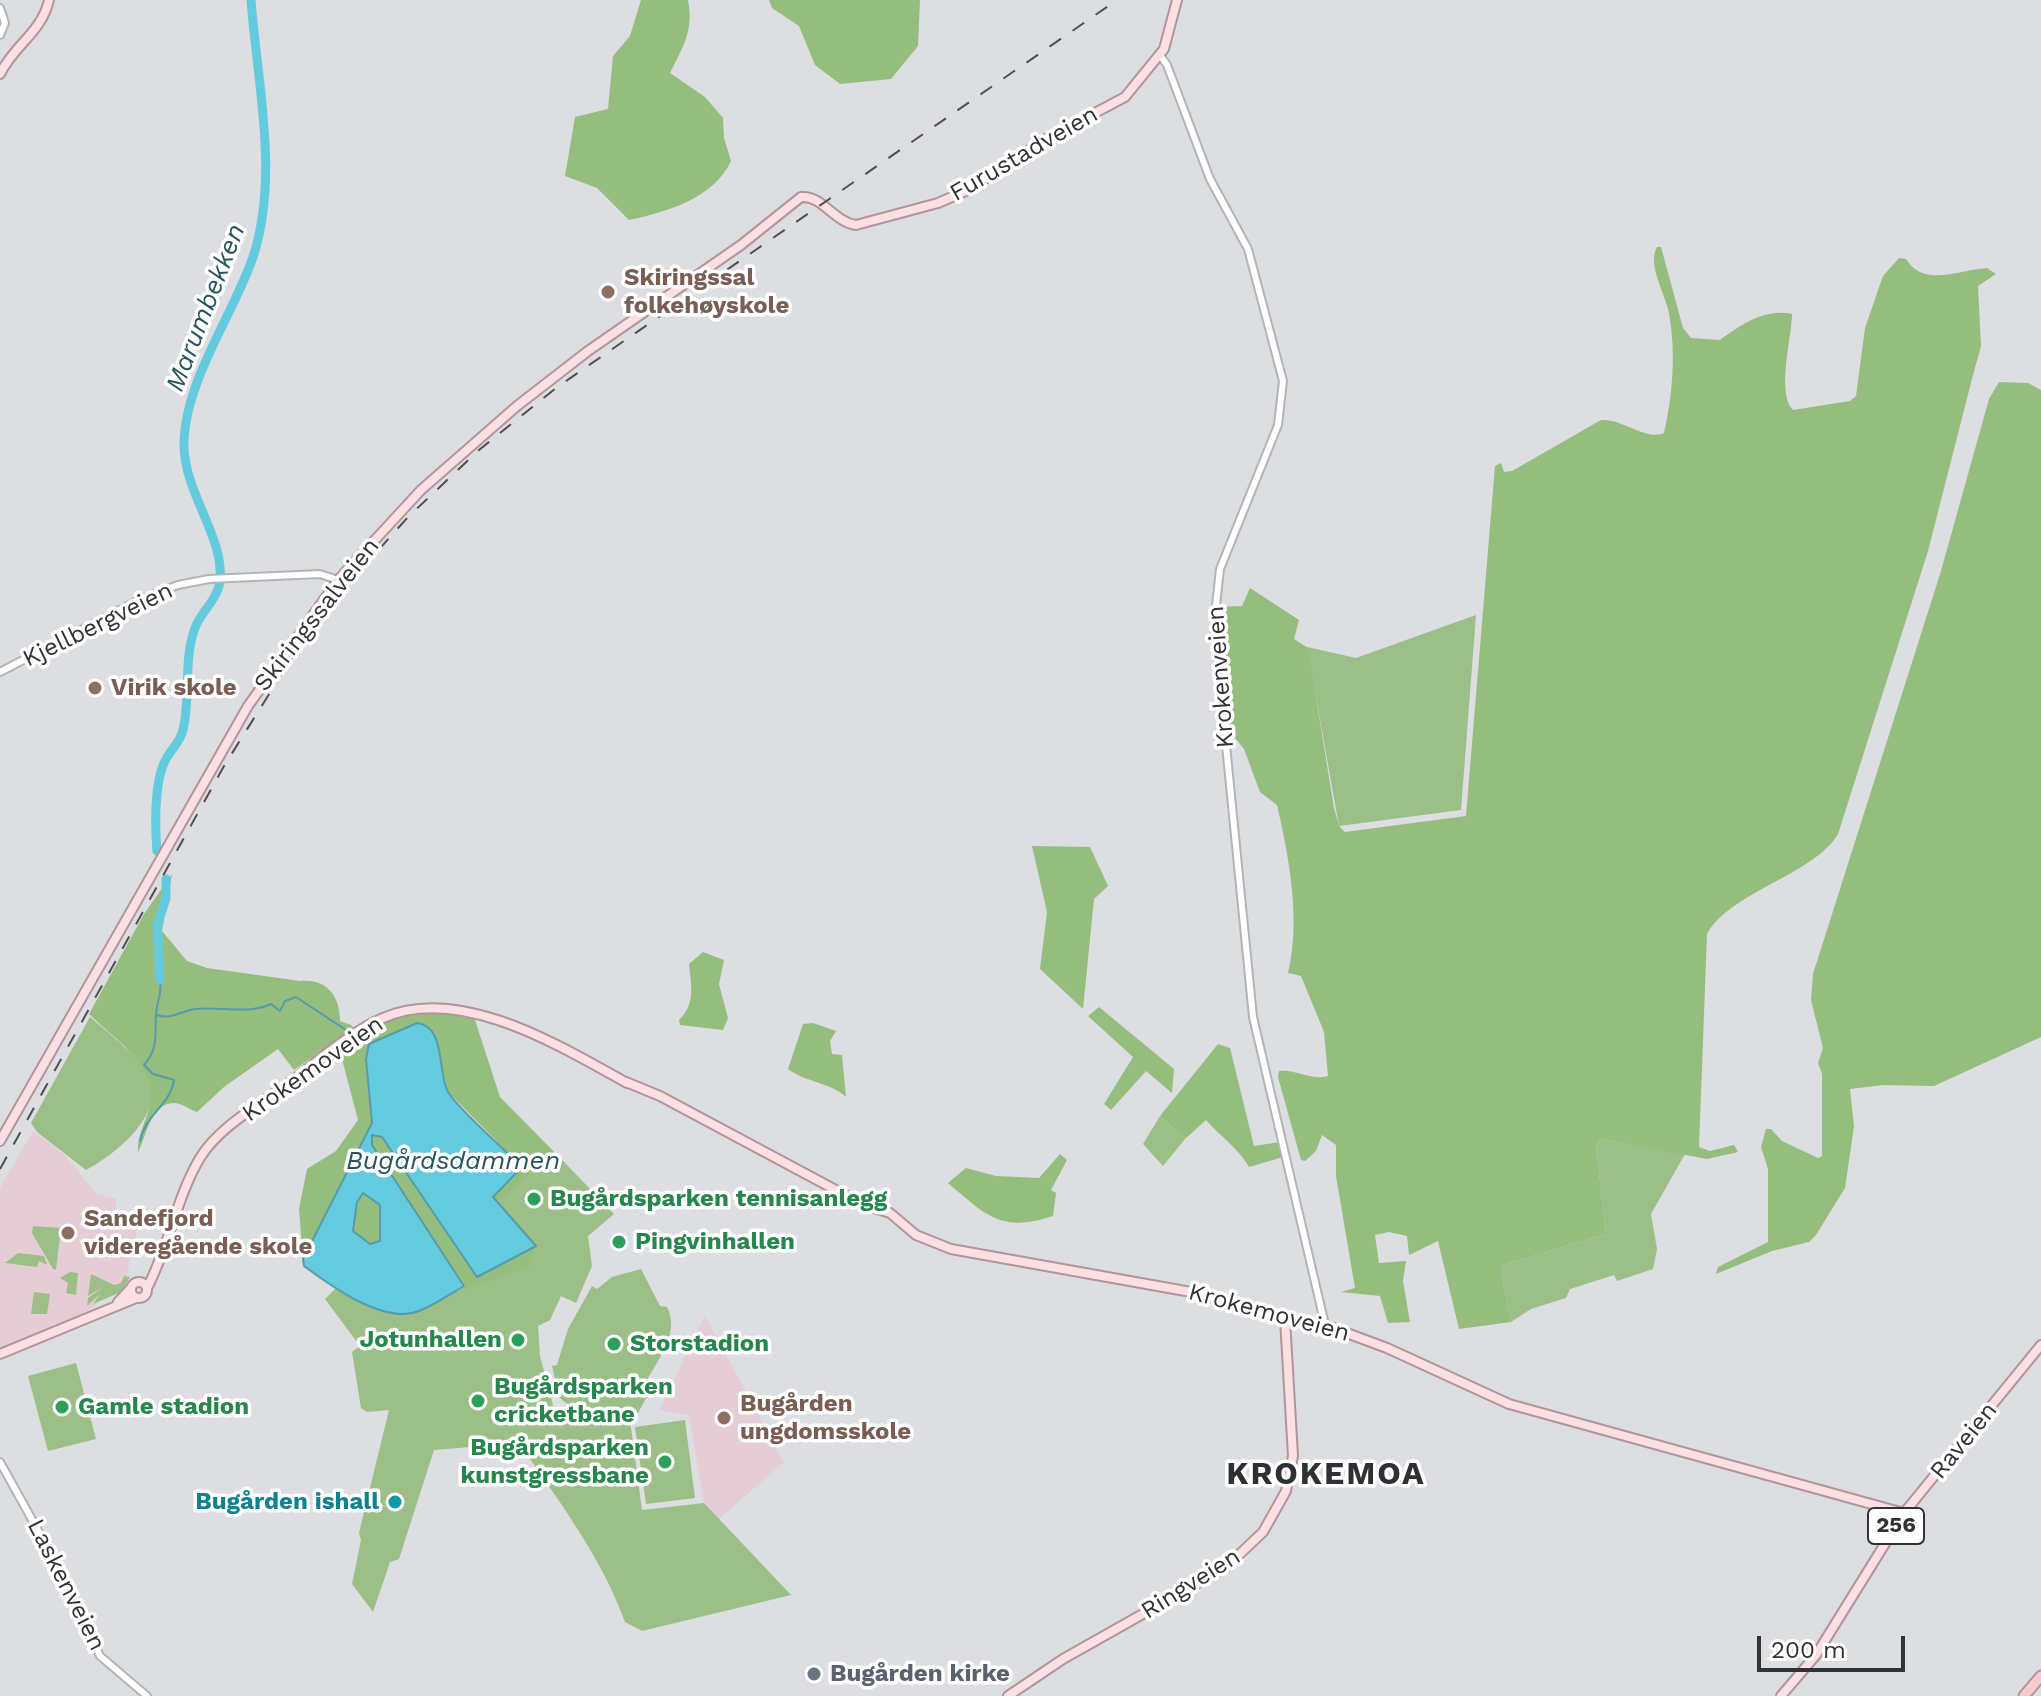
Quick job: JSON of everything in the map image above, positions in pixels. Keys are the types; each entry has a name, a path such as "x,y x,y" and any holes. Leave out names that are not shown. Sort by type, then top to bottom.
{"highway":[{"path":"2024,1696 2041,1676"}],"main road":[{"path":"0,74 4,56 40,25 49,0"},
{"name":"Furustadveien","path":"819,202 842,222 856,225 938,203 968,190 1044,140 1125,97 1160,55 1177,0"},
{"name":"Skiringssalveien","path":"0,1141 248,706 338,580 421,490 517,406 588,351 741,245 796,200 805,196 819,202"},
{"name":"Krokemoveien","path":"0,1351 144,1297 163,1259 195,1167 214,1141 344,1042 391,1014 438,1006 478,1012 626,1082 862,1204 890,1213 916,1235 948,1248 1191,1292 1285,1319 1325,1325 1387,1348 1509,1404 1904,1513"},
{"name":"Krokemoveien","path":"0,1351 114,1305 134,1285 149,1276 163,1259"},
{"path":"136,1298 134,1285 147,1288"},
{"name":"Ringveien","path":"1008,1696 1063,1659 1226,1567 1263,1532 1286,1491 1293,1456 1285,1319"},
{"name":"Raveien","path":"1781,1696 1816,1655 1904,1513 2041,1345"}],"street":[{"path":"0,8 5,18 0,35"},
{"name":"Krokenveien","path":"1160,55 1210,179 1248,249 1283,381 1278,425 1220,569 1214,624 1253,1017 1325,1325"},
{"name":"Kjellbergveien","path":"0,672 153,594 220,578 324,574 338,580"},
{"name":"Laskenveien","path":"0,1462 70,1588 100,1656 147,1696"}],"shaded area":[{"name":"Sandefjord videregående skole","path":"33,1131 65,1155 96,1194 116,1199 115,1219 138,1221 135,1245 132,1246 127,1279 78,1319 0,1349 0,1188"},
{"name":"Bugården ungdomsskole","path":"705,1316 784,1462 719,1519 704,1503 689,1415 659,1410"}],"green space":[{"path":"641,0 688,0 688,29 670,73 705,97 723,118 724,138 731,161 713,185 701,194 673,208 629,220 597,188 565,176 575,117 608,109 613,56 630,36"},
{"path":"769,0 920,0 918,46 891,79 840,84 815,65 799,26 772,8"},
{"path":"1657,247 1661,247 1683,328 1691,338 1720,340 1762,316 1792,314 1785,378 1788,402 1793,410 1850,401 1856,396 1865,328 1883,276 1899,258 1906,259 1922,273 1932,275 1987,268 1996,274 1978,286 1981,346 1928,551 1838,834 1811,861 1734,906 1718,919 1707,934 1699,1147 1710,1151 1734,1145 1738,1152 1707,1159 1600,1139 1596,1145 1606,1234 1503,1265 1501,1270 1511,1322 1459,1329 1438,1241 1409,1255 1407,1236 1389,1232 1375,1235 1379,1263 1406,1261 1403,1281 1410,1322 1388,1323 1380,1296 1341,1292 1355,1288 1336,1176 1336,1145 1322,1135 1316,1151 1305,1161 1301,1160 1278,1077 1279,1071 1328,1076 1324,1032 1301,976 1288,973 1292,953 1293,910 1286,846 1277,805 1260,792 1244,749 1229,730 1219,607 1242,606 1250,588 1299,620 1294,639 1308,648 1334,808 1339,826 1345,832 1466,816 1495,466 1501,463 1504,472 1512,471 1601,420 1617,422 1650,434 1664,433 1673,358 1669,313 1655,271 1654,254"},
{"path":"1999,382 2028,383 2041,390 2041,1037 1934,1086 1883,1085 1850,1089 1854,1126 1845,1188 1816,1235 1809,1242 1772,1251 1716,1274 1718,1267 1768,1242 1768,1169 1761,1147 1766,1129 1771,1129 1782,1141 1818,1158 1822,1156 1822,1074 1818,1063 1823,1048 1811,1000 1813,974 1941,571 1989,399"},
{"path":"1476,615 1461,810 1339,826 1307,647 1356,658"},
{"path":"1032,846 1090,847 1108,886 1094,899 1083,1009 1040,969 1047,912"},
{"path":"172,874 162,931 187,961 207,968 317,982 334,996 340,1021 351,1025 359,1034 400,1017 442,1012 473,1014 500,1097 567,1165 538,1159 529,1175 497,1202 492,1196 522,1167 448,1092 433,1031 366,1059 372,1123 303,1259 299,1209 307,1169 336,1151 358,1120 337,1040 294,1070 278,1049 224,1087 197,1112 177,1103 166,1105 154,1115 138,1152 139,1138 150,1104 150,1085 129,1051 89,1014 144,914"},
{"path":"703,952 724,960 719,984 728,1018 723,1030 680,1025 679,1020 690,1001 689,964"},
{"path":"1099,1007 1174,1069 1172,1093 1146,1071 1111,1110 1104,1104 1133,1057 1088,1016"},
{"path":"90,1017 138,1060 148,1074 152,1089 151,1104 135,1131 111,1154 86,1170 37,1132 31,1123"},
{"path":"813,1023 836,1031 830,1041 832,1054 842,1055 846,1097 833,1088 788,1069 803,1024"},
{"path":"1218,1044 1230,1048 1254,1146 1280,1142 1283,1157 1249,1167 1206,1120 1185,1139 1160,1116"},
{"path":"1160,1116 1185,1139 1163,1166 1143,1144"},
{"name":"Bugårdsdammen","path":"371,1135 382,1137 477,1276 536,1246 529,1266 467,1289 372,1145"},
{"path":"1600,1139 1685,1154 1651,1214 1657,1249 1653,1269 1617,1281 1614,1275 1570,1289 1566,1298 1531,1309 1511,1322 1501,1270 1503,1265 1606,1234 1596,1145"},
{"path":"1060,1154 1067,1160 1051,1190 1056,1193 1053,1216 1035,1221 1007,1222 996,1218 948,1183 966,1168 996,1176 1039,1178"},
{"path":"538,1159 567,1165 614,1214 588,1236 592,1266 576,1303 561,1296 550,1320 538,1326 540,1356 554,1409 591,1420 629,1413 642,1510 704,1503 791,1595 642,1631 625,1622 591,1551 519,1443 434,1450 399,1559 390,1562 373,1612 352,1584 361,1540 359,1533 389,1410 367,1412 361,1408 352,1352 360,1346 325,1299 335,1289 378,1310 464,1286 535,1246 497,1202"},
{"path":"363,1193 380,1205 379,1241 370,1244 353,1231 357,1202"},
{"path":"33,1226 61,1228 56,1270 32,1233"},
{"path":"18,1253 44,1256 47,1265 39,1261 37,1267 5,1263"},
{"name":"Storstadion","path":"641,1269 660,1306 667,1307 671,1317 665,1348 643,1387 650,1391 638,1413 629,1408 601,1415 575,1409 559,1397 552,1366 557,1365 568,1329 592,1286 597,1289 612,1277"},
{"path":"70,1272 78,1273 76,1295 66,1293 68,1283 60,1278"},
{"path":"91,1274 114,1285 121,1283 124,1276 130,1277 121,1292 93,1304 100,1294 87,1306 88,1298 106,1285 88,1296"},
{"path":"34,1292 50,1294 47,1314 31,1314"},
{"name":"Gamle stadion","path":"76,1363 96,1439 48,1451 28,1376"},
{"name":"Bugårdsparken kunstgressbane","path":"685,1420 695,1498 646,1504 635,1427"}],"water":[{"name":"Bugårdsdammen","path":"417,1023 433,1032 448,1092 522,1167 493,1197 536,1246 477,1277 382,1137 372,1135 372,1145 464,1286 425,1309 405,1314 390,1313 358,1301 304,1266 303,1259 372,1123 366,1059 369,1044","holes":["363,1193 380,1205 380,1241 370,1244 353,1231 357,1202"]}],"waterway":[{"name":"Marumbekken","path":"157,851 157,793 161,770 183,730 191,640 219,586 217,552 186,465 186,422 201,373 254,254 265,192 264,127 251,0"},
{"name":"Marumbekken","path":"160,980 157,926 166,898 166,879"},
{"path":"140,1141 147,1123 168,1097 174,1080 153,1074 144,1065 155,1044 160,980"},
{"path":"157,1015 171,1016 204,1008 253,1009 271,1004 280,1011 285,1001 296,997 349,1032"},
{"path":"358,1037 369,1044"}],"railway":[{"path":"0,1169 224,766 288,664 348,584 408,517 479,450 556,388 1117,0"}],"place":[{"name":"Skiringssal folkehøyskole","path":"608,292"},
{"name":"Virik skole","path":"95,688"},
{"name":"Bugårdsparken tennisanlegg","path":"534,1199"},
{"name":"Sandefjord videregående skole","path":"68,1233"},
{"name":"Pingvinhallen","path":"619,1242"},
{"name":"Jotunhallen","path":"518,1340"},
{"name":"Storstadion","path":"614,1344"},
{"name":"Bugårdsparken cricketbane","path":"478,1401"},
{"name":"Gamle stadion","path":"62,1407"},
{"name":"Bugården ungdomsskole","path":"724,1418"},
{"name":"Bugårdsparken kunstgressbane","path":"665,1462"},
{"name":"Bugården ishall","path":"395,1502"},
{"name":"Bugården kirke","path":"814,1674"}],"district":[{"name":"KROKEMOA","path":"1326,1475"}]}
